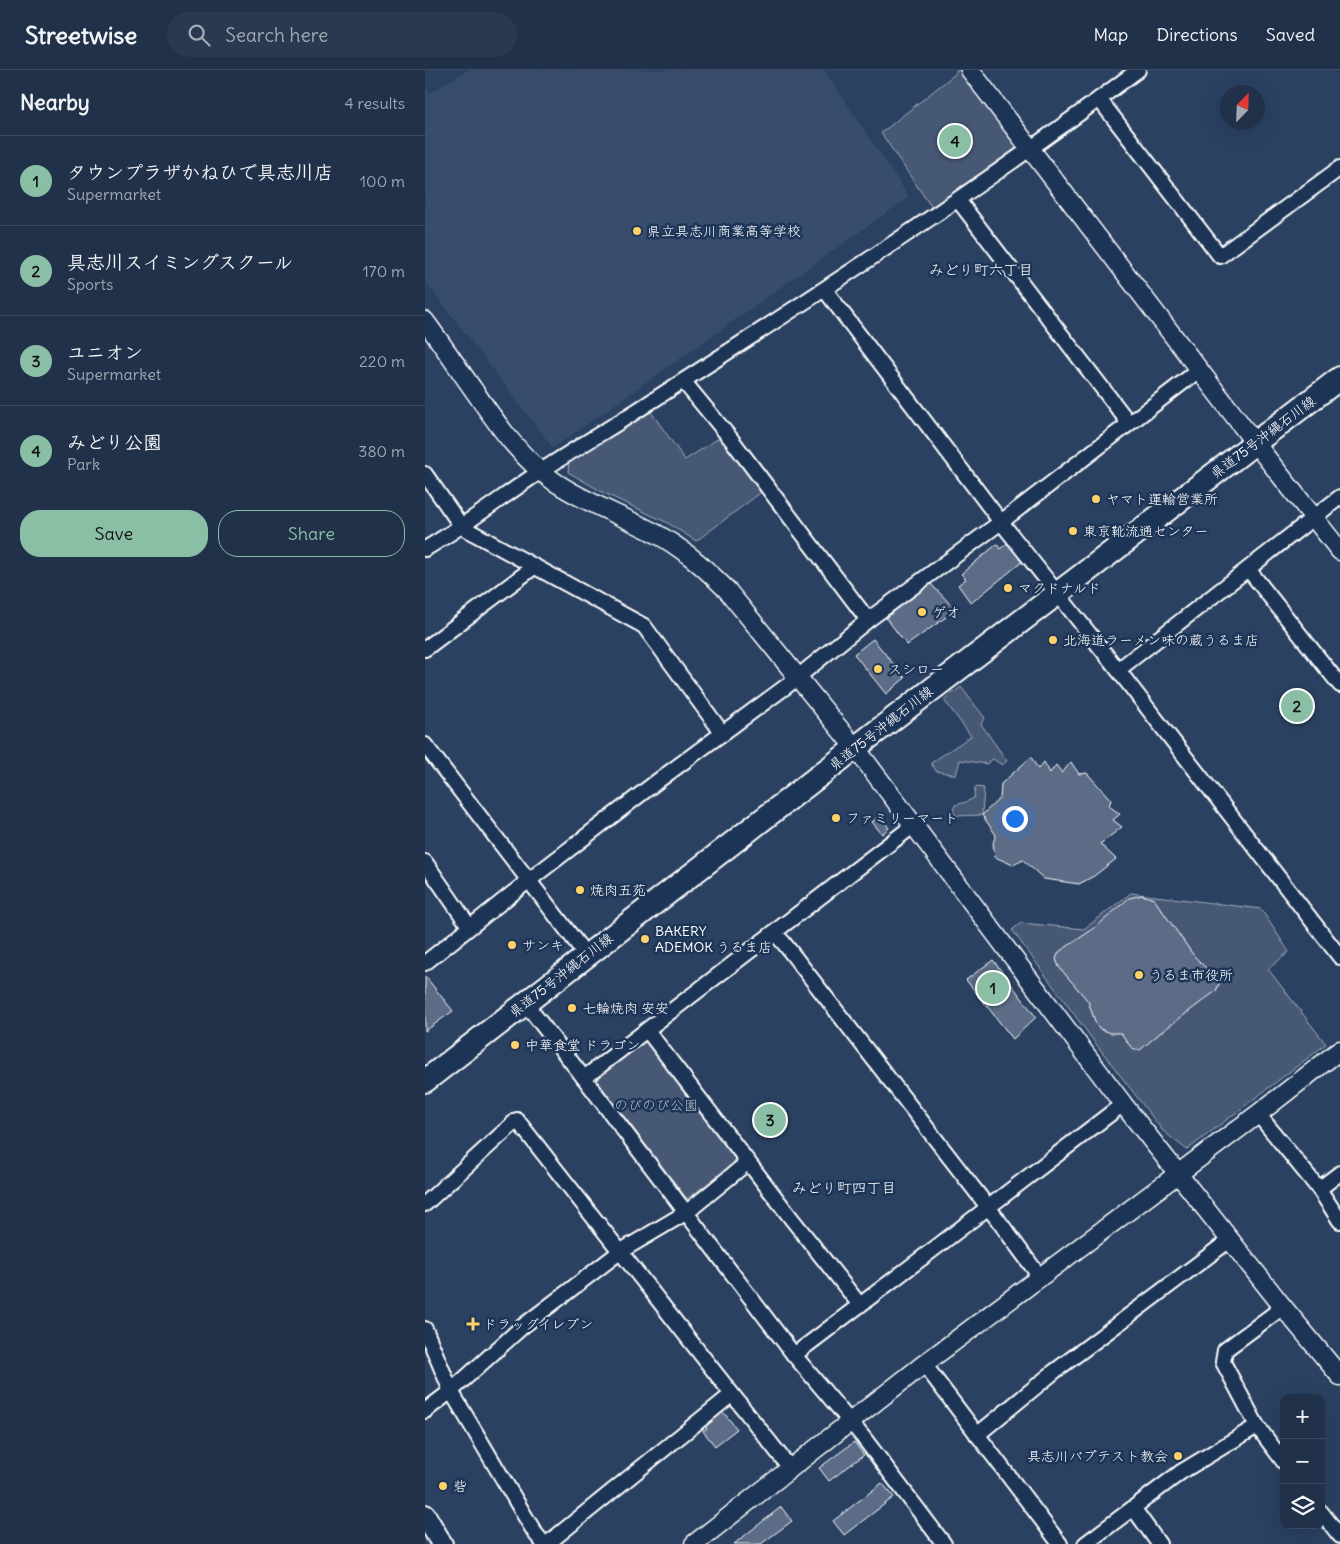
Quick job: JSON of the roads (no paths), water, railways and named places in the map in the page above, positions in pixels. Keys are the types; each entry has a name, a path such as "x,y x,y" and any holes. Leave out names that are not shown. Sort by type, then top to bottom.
{"main road":[{"name":"県道75号沖縄石川線","path":"425,1081 855,748 1340,378"},
{"path":"425,1515 442,1544"}],"street":[{"path":"970,70 1255,443 1340,551"},
{"path":"425,549 462,527 542,471 684,382 825,290 1030,150 1138,70"},
{"path":"1099,99 1220,256 1340,168"},
{"path":"958,200 1129,423"},
{"path":"825,290 1001,522 1337,947"},
{"path":"425,321 499,426 521,452 542,471 574,494 655,533 688,554 727,590 855,748 1123,1104 1283,1307 1339,1373"},
{"path":"425,963 528,880 788,685 869,620 1001,522 1199,370"},
{"path":"684,382 731,439 869,620"},
{"path":"425,474 462,527 644,626 723,734"},
{"path":"1118,670 1340,497"},
{"path":"425,649 534,566"},
{"path":"1248,569 1340,685"},
{"path":"425,745 586,955"},
{"path":"584,1078 914,825"},
{"path":"425,862 469,926"},
{"path":"774,933 783,942 1040,1278"},
{"path":"525,1003 687,1212 794,1355 850,1421 944,1544"},
{"path":"647,1030 747,1162 860,1305"},
{"path":"694,1544 850,1421 1340,1050"},
{"path":"794,1355 988,1209 1123,1104"},
{"path":"1257,1114 1319,1189 1340,1221"},
{"path":"425,1204 517,1120 790,1468"},
{"path":"425,1411 451,1391 523,1326 621,1251 687,1212 747,1162"},
{"path":"1319,1189 1340,1173"},
{"path":"977,1435 1055,1371 1231,1239"},
{"path":"1280,1457 1257,1426 1223,1362 1225,1350 1283,1307"},
{"path":"425,1329 451,1391 535,1533 546,1544 731,1395"},
{"path":"925,1364 1059,1544"},
{"path":"1085,1544 1181,1472 1257,1426"},
{"path":"1134,1509 1159,1544"},
{"path":"1325,1517 1340,1536"}],"place":[{"name":"みどり公園","path":"955,141"},
{"name":"県立具志川商業高等学校","path":"637,231"},
{"name":"ヤマト運輸営業所","path":"1096,499"},
{"name":"東京靴流通センター","path":"1073,531"},
{"name":"マクドナルド","path":"1008,588"},
{"name":"ゲオ","path":"922,612"},
{"name":"北海道ラーメン味の蔵うるま店","path":"1053,640"},
{"name":"スシロー","path":"878,669"},
{"name":"具志川スイミングスクール","path":"1297,706"},
{"name":"ファミリーマート","path":"836,818"},
{"name":"焼肉五苑","path":"580,890"},
{"name":"BAKERY ADEMOK うるま店","path":"645,939"},
{"name":"サンキ","path":"512,945"},
{"name":"うるま市役所","path":"1139,975"},
{"name":"タウンプラザかねひで具志川店","path":"993,988"},
{"name":"七輪焼肉 安安","path":"572,1008"},
{"name":"中華食堂 ドラゴン","path":"515,1045"},
{"name":"ユニオン","path":"770,1120"},
{"name":"ドラッグイレブン","path":"473,1324"},
{"name":"具志川バプテスト教会","path":"1178,1456"},
{"name":"砦","path":"443,1486"}],"district":[{"name":"みどり町六丁目","path":"981,270"},
{"name":"みどり町四丁目","path":"844,1188"}],"park label":[{"name":"のびのび公園","path":"656,1105"}]}
